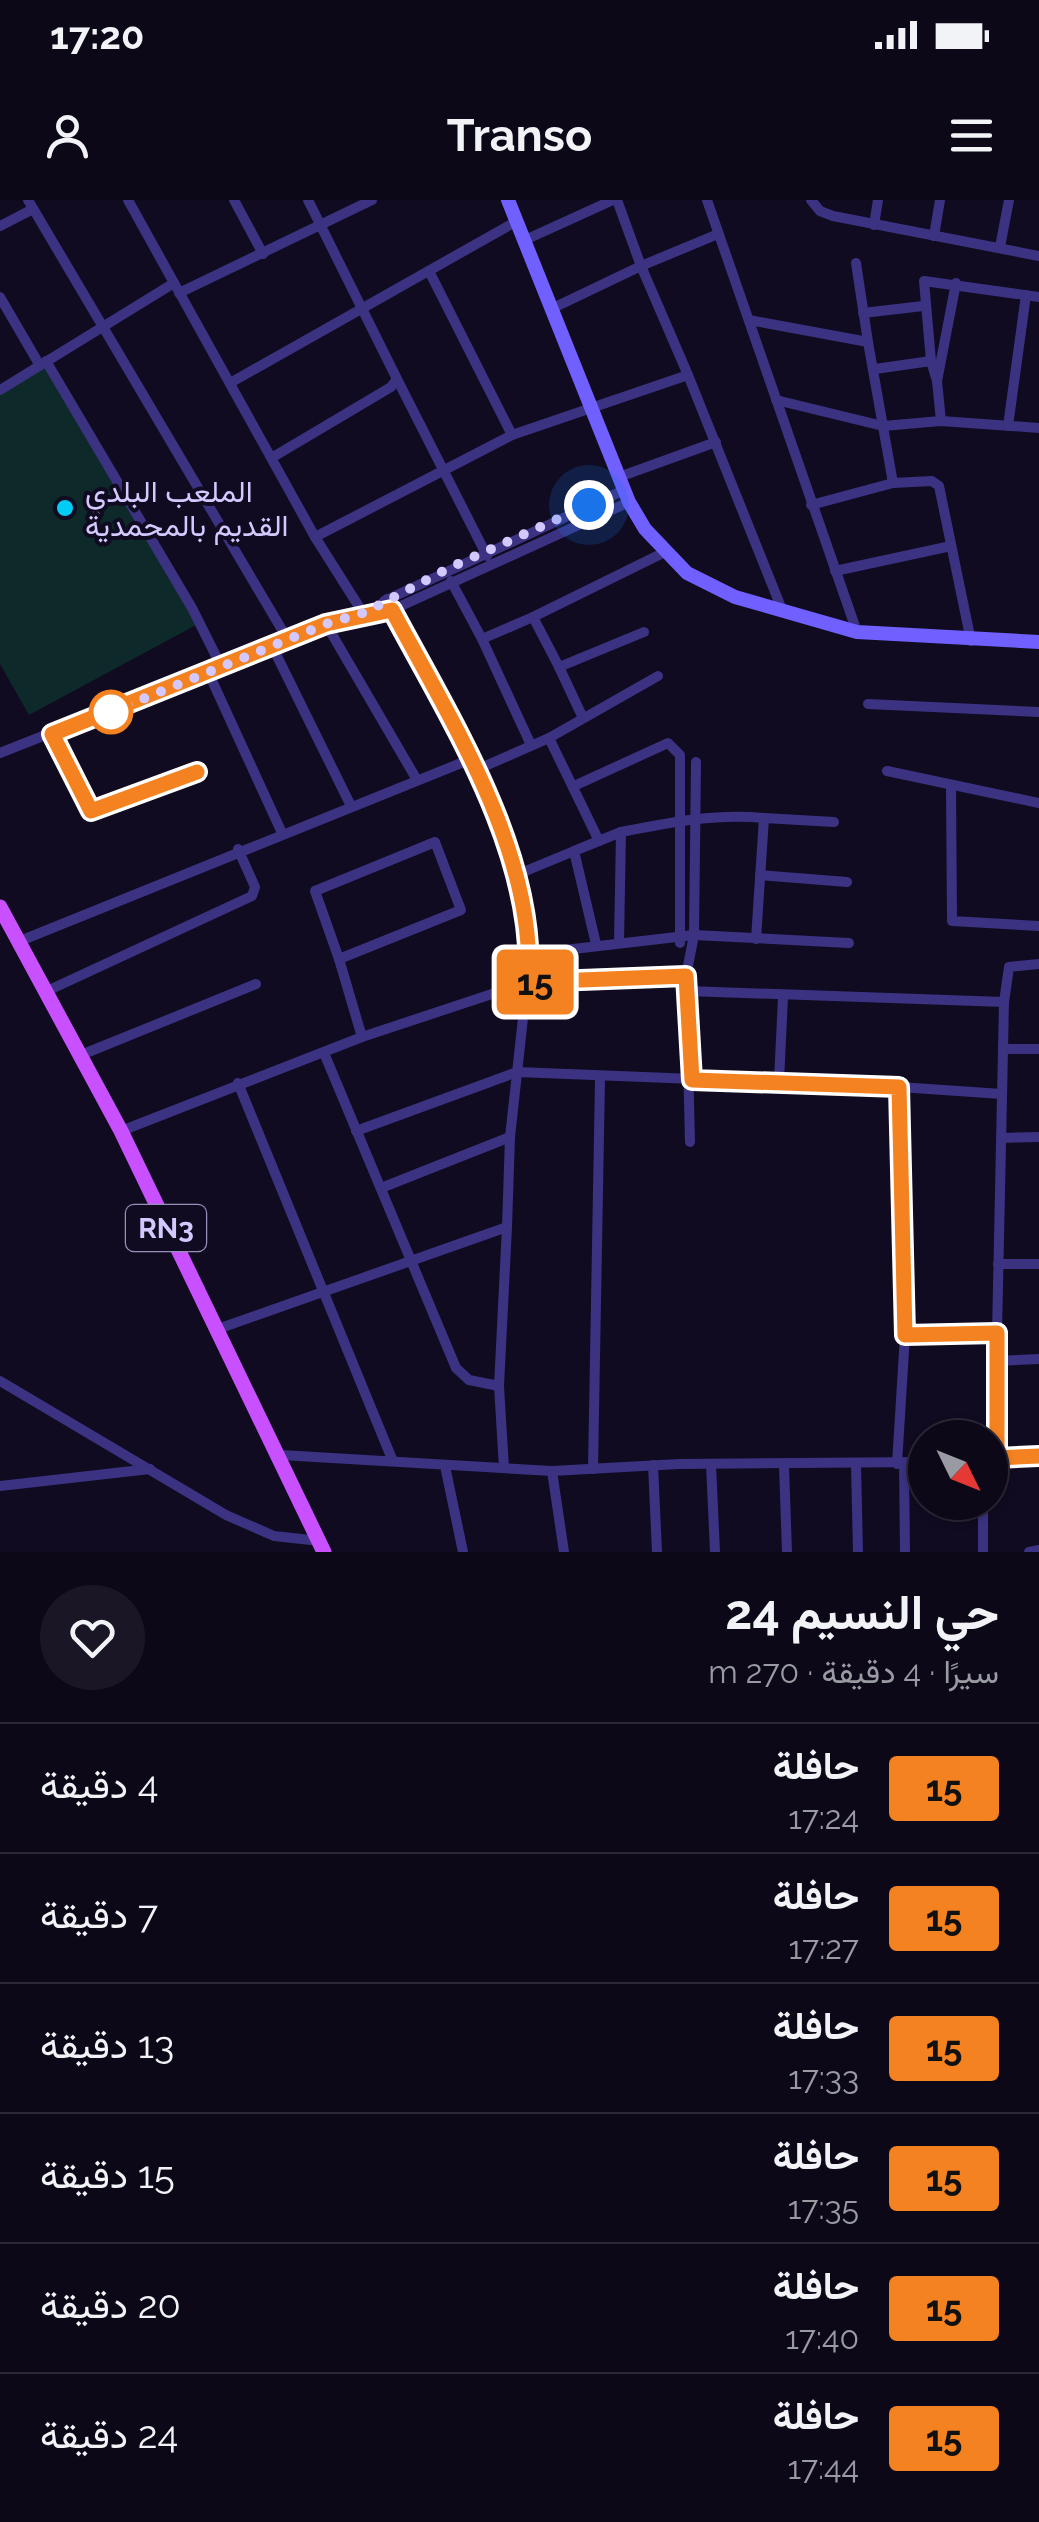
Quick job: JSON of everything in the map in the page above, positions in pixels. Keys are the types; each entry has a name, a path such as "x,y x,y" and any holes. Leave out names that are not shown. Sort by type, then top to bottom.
{"main road":[{"name":"RN3","path":"0,907 121,1132 322,1546"}],"street":[{"path":"128,200 315,537 364,613"},
{"path":"234,200 262,254"},
{"path":"308,200 487,557"},
{"path":"0,390 104,326 177,288 262,254 372,200"},
{"path":"508,200 624,490 665,552 686,573 783,612 858,632 1039,642"},
{"path":"525,240 615,200 783,612"},
{"path":"707,200 858,632"},
{"path":"811,200 820,211 874,226 1039,256"},
{"path":"874,226 878,200"},
{"path":"934,236 940,200"},
{"path":"1000,247 1009,200"},
{"path":"0,226 31,204 288,640"},
{"path":"230,383 517,221"},
{"path":"551,309 718,234"},
{"path":"856,263 893,483"},
{"path":"430,272 512,435"},
{"path":"938,381 930,361 924,280 1033,296 1008,426"},
{"path":"941,421 938,381 956,283"},
{"path":"0,296 192,608 222,668"},
{"path":"864,313 924,306"},
{"path":"749,320 868,342"},
{"path":"875,369 930,361"},
{"path":"315,537 512,435 688,375"},
{"path":"273,457 390,387 396,379"},
{"path":"776,400 883,426 941,421 1039,428"},
{"path":"389,605 716,442"},
{"path":"811,505 893,483 937,483 972,641"},
{"path":"836,571 950,546"},
{"path":"482,639 665,552"},
{"path":"0,753 209,674 326,624 452,581 487,557"},
{"path":"452,581 531,745"},
{"path":"389,605 473,764 516,876 530,954 510,1137 499,1386 504,1468"},
{"path":"532,617 583,718"},
{"path":"326,624 417,780"},
{"path":"559,667 644,632"},
{"path":"272,646 351,806"},
{"path":"209,674 282,833"},
{"path":"20,940 417,780 549,738 658,676"},
{"path":"868,704 1039,712"},
{"path":"52,734 91,811 197,772"},
{"path":"549,738 599,841"},
{"path":"574,786 668,743 681,763 677,938 686,958"},
{"path":"690,1142 692,1080 686,958 694,935 696,762"},
{"path":"887,771 1039,803"},
{"path":"951,787 952,921 1039,926"},
{"path":"516,876 621,832 678,820 764,818 834,822"},
{"path":"756,939 764,818"},
{"path":"619,942 621,832"},
{"path":"339,960 461,910 435,842 315,891 362,1037"},
{"path":"47,991 252,896 255,887 238,850"},
{"path":"574,851 596,944"},
{"path":"760,876 848,882"},
{"path":"530,954 694,935 848,944"},
{"path":"995,1420 1004,1002 1009,967 1039,964"},
{"path":"121,1132 362,1037 528,982 686,976"},
{"path":"81,1055 256,984"},
{"path":"686,990 783,997 1004,1002"},
{"path":"778,1081 783,997"},
{"path":"1003,1049 1039,1049"},
{"path":"324,1053 462,1376 499,1386"},
{"path":"356,1131 516,1072 600,1079 778,1081 1002,1094"},
{"path":"593,1470 600,1079"},
{"path":"238,1084 326,1290 392,1460"},
{"path":"899,1087 905,1335 900,1464 906,1552"},
{"path":"1001,1138 1039,1136"},
{"path":"382,1188 510,1137"},
{"path":"215,1330 507,1227"},
{"path":"998,1264 1039,1264"},
{"path":"905,1335 997,1333"},
{"path":"996,1361 1039,1359"},
{"path":"0,1381 226,1515 274,1536 322,1546"},
{"path":"281,1455 552,1471 653,1465 908,1463"},
{"path":"1008,1458 1039,1456"},
{"path":"711,1464 715,1552"},
{"path":"653,1465 657,1552"},
{"path":"856,1465 858,1552"},
{"path":"446,1466 463,1552"},
{"path":"784,1466 787,1552"},
{"path":"0,1486 150,1469"},
{"path":"552,1471 564,1552"},
{"path":"982,1520 983,1552"},
{"path":"1030,1552 1039,1550"}],"green space":[{"name":"الملعب البلدي القديم بالمحمدية","path":"44,362 198,624 29,715 0,664 0,391"}],"bus line":[{"name":"15","path":"197,772 91,811 52,734 326,624 366,612 392,610 471,758 516,876 530,954 528,982 686,976 692,1080 899,1087 905,1335 997,1333 997,1458 1039,1456"}],"place":[{"name":"الملعب البلدي القديم بالمحمدية","path":"65,508"}],"route":[{"path":"111,712 326,624 366,612 449,568 589,505"}]}
